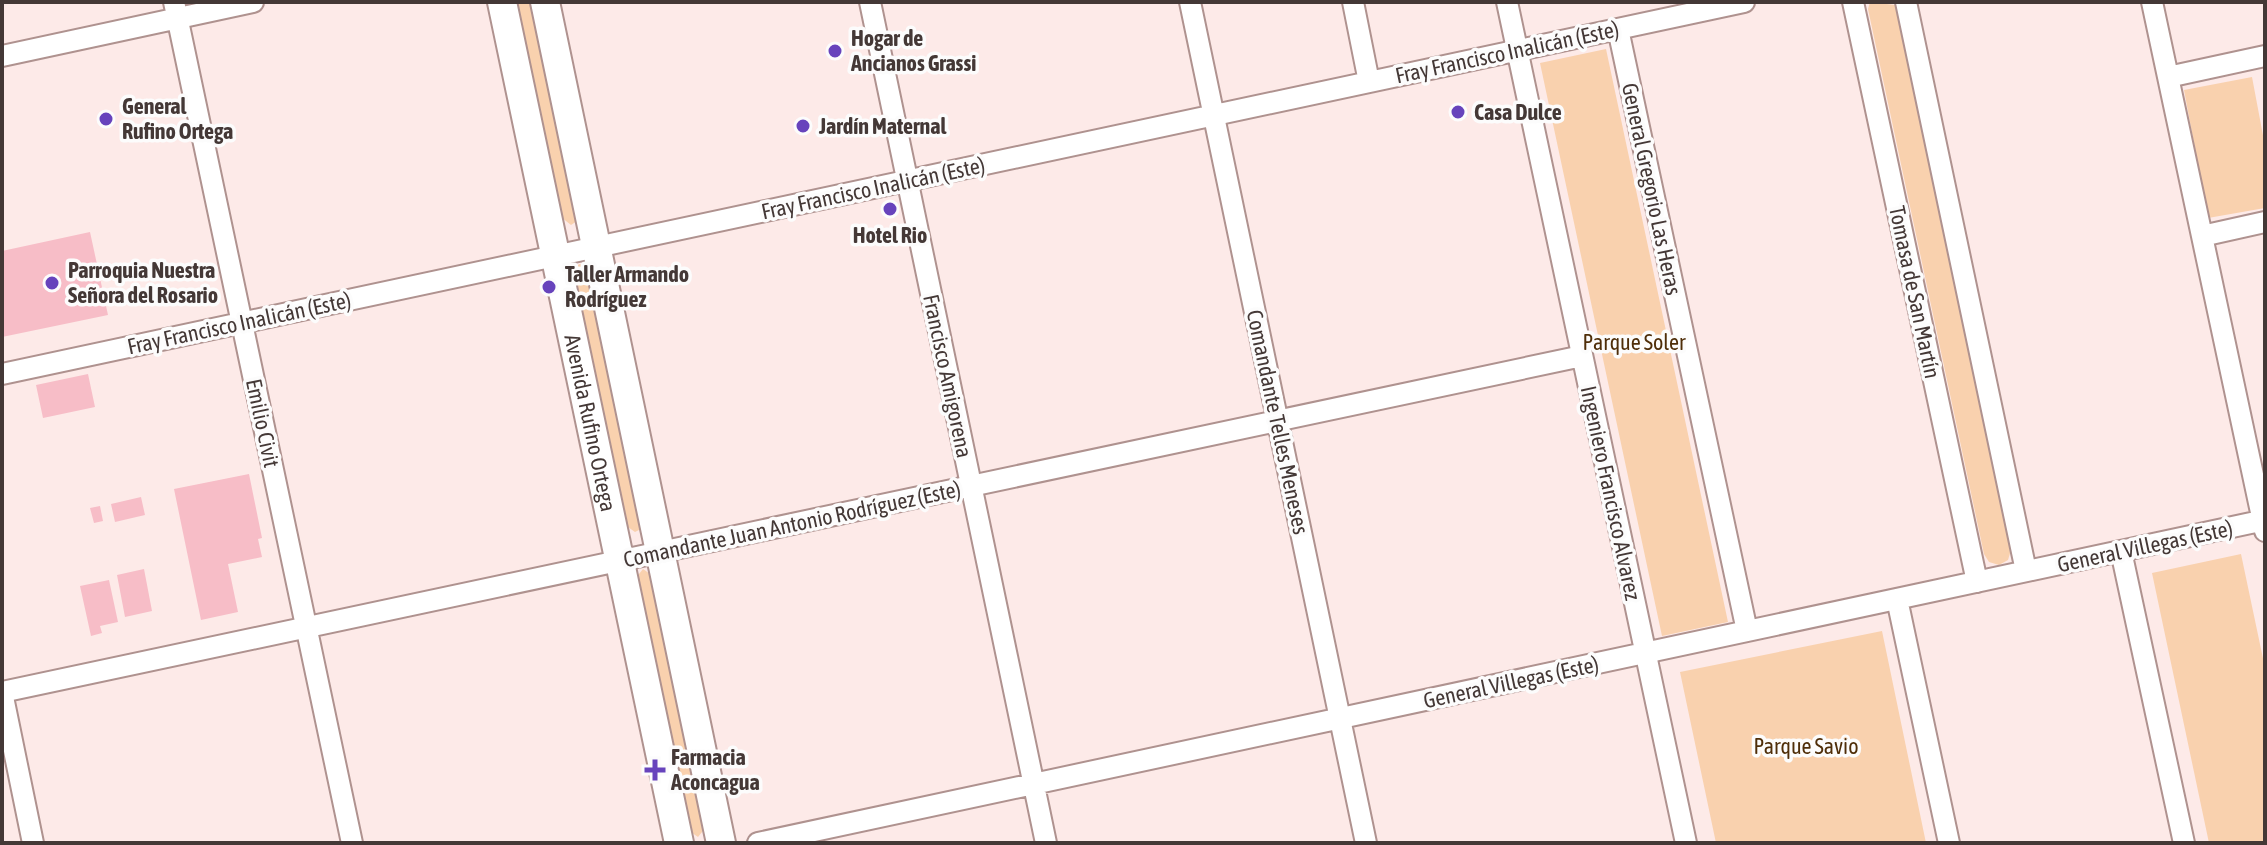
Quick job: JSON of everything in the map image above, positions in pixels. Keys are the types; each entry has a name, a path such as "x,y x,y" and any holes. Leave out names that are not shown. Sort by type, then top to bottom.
{"main road":[{"name":"Avenida Rufino Ortega","path":"502,2 679,843"},
{"name":"Avenida Rufino Ortega","path":"545,2 721,843"}],"street":[{"path":"2,56 176,10 253,2"},
{"name":"Francisco Amigorena","path":"870,2 1046,843"},
{"name":"Comandante Telles Meneses","path":"1190,2 1366,843"},
{"path":"1353,2 1369,82"},
{"name":"Ingeniero Francisco Alvarez","path":"1507,2 1686,843"},
{"name":"Fray Francisco Inalicán (Este)","path":"2,374 1618,29 1676,9 1744,2"},
{"name":"Tomasa de San Martín","path":"1853,2 1977,582"},
{"path":"1906,2 2026,571"},
{"path":"2152,2 2264,524"},
{"name":"Emilio Civit","path":"176,10 352,843"},
{"name":"General Gregorio Las Heras","path":"1618,29 1747,631"},
{"path":"2168,77 2265,56"},
{"path":"2202,236 2265,222"},
{"name":"Comandante Juan Antonio Rodríguez (Este)","path":"2,692 1582,356"},
{"name":"General Villegas (Este)","path":"758,843 2026,571 2264,524"},
{"path":"2121,551 2184,843"},
{"path":"1897,599 1949,843"},
{"path":"2,692 33,843"}],"green space":[{"path":"515,2 533,2 577,221 571,225 561,217"},
{"path":"1870,2 1895,5 2011,550 2008,560 1999,565 1989,562 1984,554 1868,9"},
{"name":"Parque Soler","path":"1606,49 1728,622 1662,636 1540,63"},
{"path":"2252,77 2265,146 2265,208 2208,218 2184,90"},
{"path":"579,264 586,266 641,529 635,532 625,525 572,274"},
{"path":"2241,554 2265,668 2265,843 2209,843 2152,573"},
{"path":"643,569 653,576 706,827 698,837 688,830 635,579"},
{"name":"Parque Savio","path":"1882,631 1926,843 1716,843 1680,672"}],"building":[{"name":"Parroquia Nuestra Señora del Rosario","path":"90,232 108,315 2,337 2,251"},
{"path":"88,374 95,407 43,418 36,385"},
{"path":"249,474 262,538 258,539 262,557 228,564 238,612 201,620 174,489"},
{"path":"141,497 145,515 115,522 111,504"},
{"path":"100,506 103,521 94,523 90,508"},
{"path":"144,569 152,611 125,617 117,575"},
{"path":"109,580 118,622 100,626 102,633 91,636 80,586"}],"place":[{"name":"Hogar de Ancianos Grassi","path":"835,51"},
{"name":"Casa Dulce","path":"1458,112"},
{"name":"General Rufino Ortega","path":"106,119"},
{"name":"Jardín Maternal","path":"803,126"},
{"name":"Hotel Rio","path":"890,209"},
{"name":"Parroquia Nuestra Señora del Rosario","path":"52,283"},
{"name":"Taller Armando Rodríguez","path":"549,287"},
{"name":"Farmacia Aconcagua","path":"655,770"}]}
